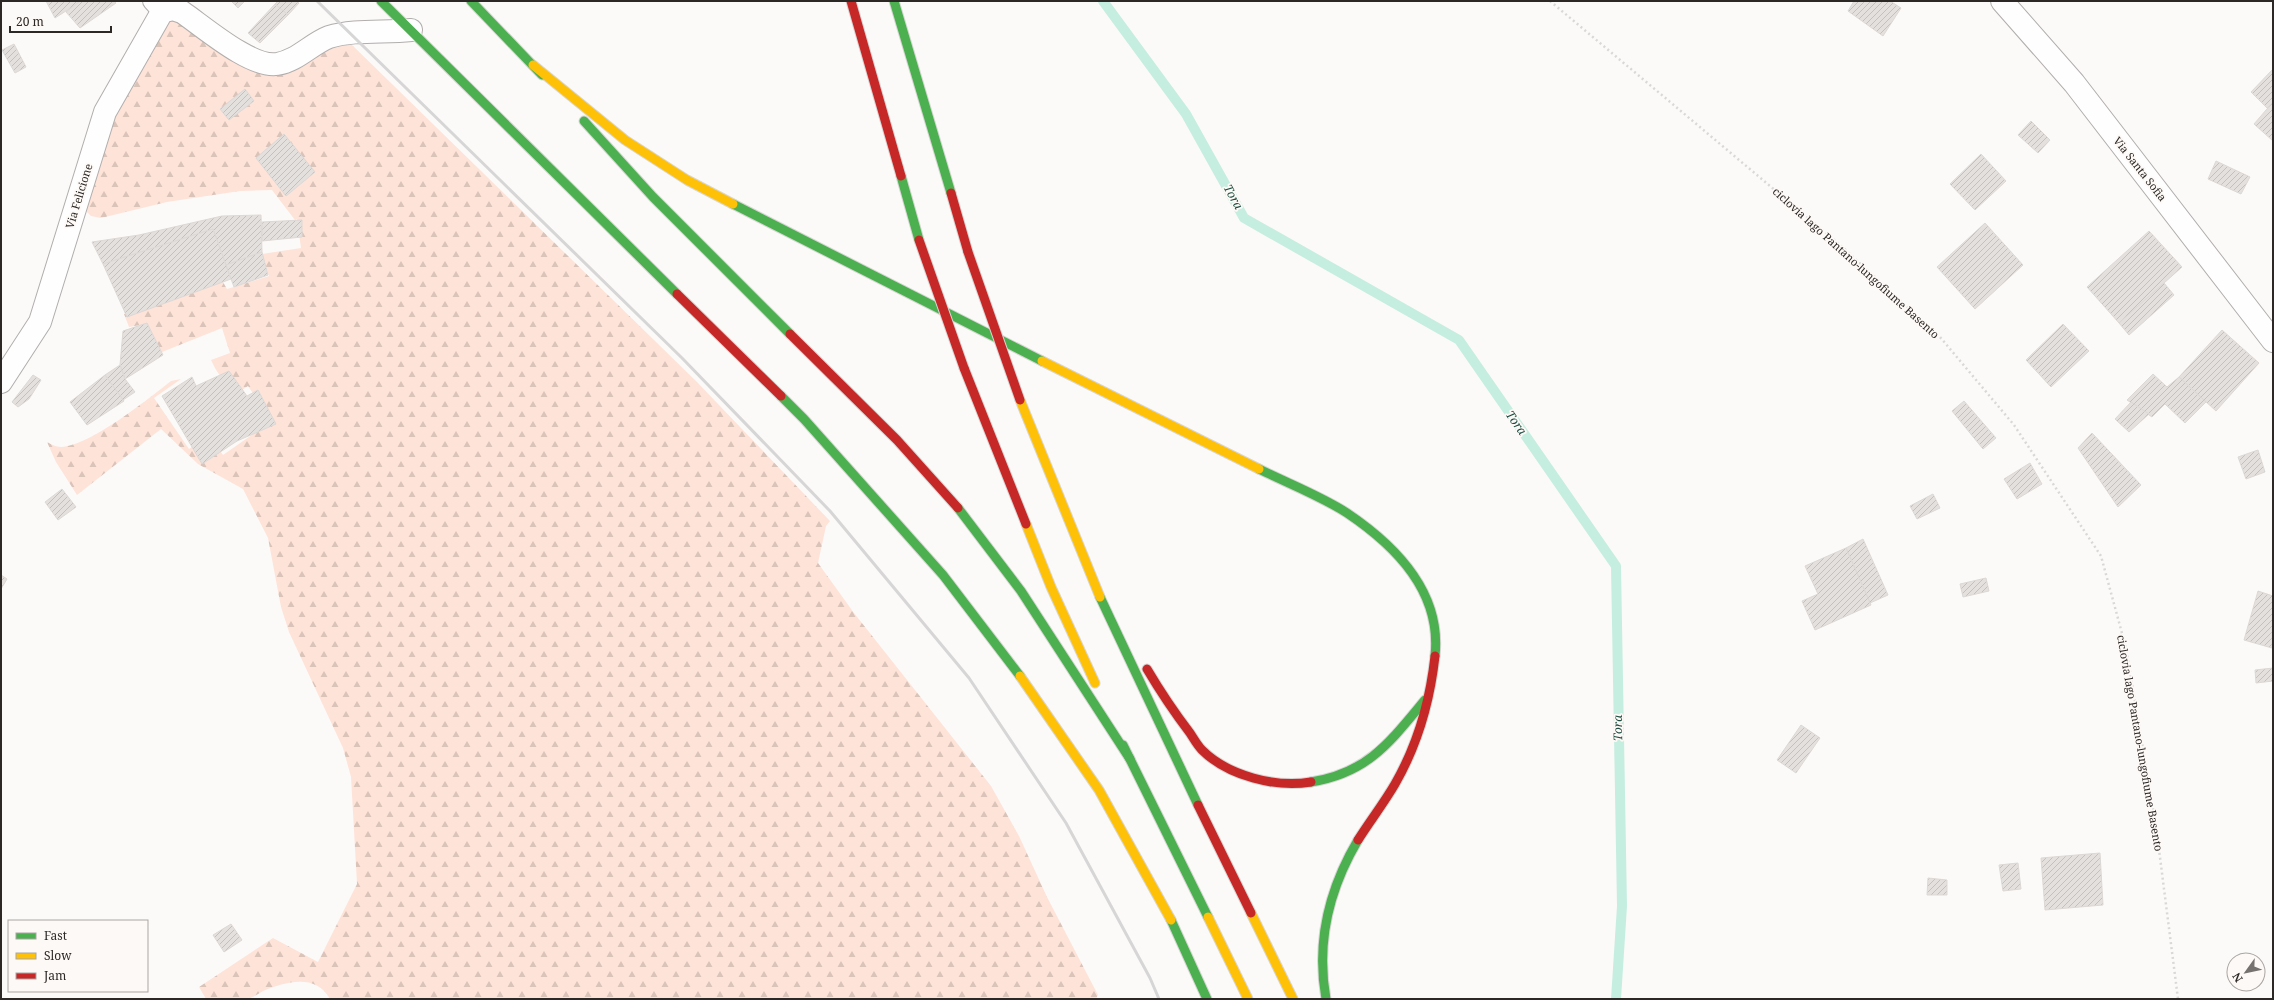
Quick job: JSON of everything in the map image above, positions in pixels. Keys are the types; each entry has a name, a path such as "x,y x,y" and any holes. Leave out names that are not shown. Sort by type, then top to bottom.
{"main road":[{"path":"381,1 804,419 943,576 1035,695 1099,790 1169,917 1207,999"},
{"path":"471,1 533,64 653,198 897,440 969,520 1021,591 1130,759"},
{"path":"851,1 919,240 964,368 1051,587 1130,759 1248,999"},
{"path":"894,1 968,252 1020,400 1089,574 1182,773 1293,999"},
{"path":"533,64 625,140 687,180 892,287 1346,512 1384,540 1418,578 1434,614 1436,663 1431,693 1417,740 1395,783 1351,853 1330,900 1322,939 1323,989 1326,999"},
{"path":"1089,574 1170,707 1204,752 1237,771 1275,783 1316,782 1351,770 1367,762 1390,742 1431,693"}],"street":[{"name":"Via Santa Sofia","path":"2002,1 2074,83 2273,341"},
{"name":"Via Felicione","path":"1,382 40,322 105,112 157,6 182,12 242,55 277,64 296,57 329,38 350,33 411,30"}],"path":[{"name":"ciclovia lago Pantano-lungofiume Basento","path":"1550,1 1833,239 1940,338 2014,425 2101,556 2128,663 2156,826 2178,999"}],"green space":[{"path":"161,17 173,18 244,66 350,43 697,382 830,521 826,526 818,563 854,613 991,786 1019,836 1047,897 1098,995 1096,999 330,999 324,991 316,986 300,982 281,985 263,991 247,999 206,999 199,987 273,938 318,962 357,884 351,777 343,748 289,632 281,607 268,538 243,489 198,464 161,429 77,495 56,462 47,442 61,447 73,445 87,439 118,420 171,381 181,379 154,398 189,449 209,435 223,455 272,421 248,386 242,390 231,384 223,379 214,366 211,360 230,353 222,328 162,352 146,324 129,327 124,314 223,282 227,289 269,276 262,254 301,248 297,219 295,220 272,190 240,191 167,202 101,218 91,216 85,210 113,122"}],"building":[{"path":"46,1 80,1 80,2 55,18"},
{"path":"80,1 114,1 116,3 80,28 66,12"},
{"path":"231,1 245,1 238,8"},
{"path":"278,1 296,1 299,3 288,15 275,4"},
{"path":"1854,1 1890,1 1901,8 1883,36 1848,11"},
{"path":"275,4 288,15 260,43 248,33"},
{"path":"14,44 26,67 15,73 2,50"},
{"path":"2273,69 2273,102 2267,108 2251,92"},
{"path":"245,89 254,101 229,120 220,109"},
{"path":"2273,102 2273,141 2254,124"},
{"path":"2031,121 2050,140 2038,153 2018,135"},
{"path":"284,134 315,172 286,196 256,158"},
{"path":"1981,154 2006,181 1975,210 1950,184"},
{"path":"2216,161 2250,177 2241,194 2208,179"},
{"path":"261,215 262,252 226,265 213,229 103,264 92,242 139,235 222,216"},
{"path":"302,220 302,237 262,241 262,222"},
{"path":"1985,223 2023,265 1975,309 1937,267"},
{"path":"213,229 231,279 127,317 103,264"},
{"path":"2149,231 2182,267 2119,323 2087,287"},
{"path":"262,252 268,275 234,287 226,265"},
{"path":"2164,283 2174,295 2129,335 2119,323"},
{"path":"147,323 163,355 125,379 120,365 123,331"},
{"path":"2063,324 2089,351 2051,387 2026,360"},
{"path":"2222,330 2259,363 2216,411 2179,377"},
{"path":"120,365 125,379 135,392 123,400 105,375"},
{"path":"229,371 247,396 258,390 276,424 237,441 202,464 162,396 192,377 196,386"},
{"path":"2153,374 2167,387 2179,377 2206,402 2185,423 2165,404 2152,417 2127,400"},
{"path":"33,375 41,380 29,399 18,407 12,402"},
{"path":"105,375 124,401 87,425 70,402"},
{"path":"1964,401 1996,438 1983,449 1952,411"},
{"path":"2131,402 2149,414 2129,432 2115,419"},
{"path":"2092,433 2141,485 2118,507 2078,448"},
{"path":"2258,450 2265,472 2246,479 2238,457"},
{"path":"2030,463 2042,484 2017,499 2004,479"},
{"path":"62,489 76,507 58,520 45,502"},
{"path":"1933,494 1940,508 1917,519 1910,506"},
{"path":"1863,539 1888,595 1870,603 1846,548"},
{"path":"1846,548 1871,605 1815,630 1802,601 1818,594 1805,566"},
{"path":"1,575 7,579 1,589"},
{"path":"1986,578 1989,591 1963,597 1960,584"},
{"path":"2258,591 2273,596 2272,648 2244,640"},
{"path":"2273,668 2273,681 2256,683 2255,670"},
{"path":"1801,725 1820,738 1796,773 1777,760"},
{"path":"2100,853 2103,905 2045,910 2041,858"},
{"path":"2018,863 2021,889 2003,891 1999,865"},
{"path":"1928,878 1947,880 1947,895 1927,895"},
{"path":"231,924 242,940 224,952 213,935"}],"waterway":[{"name":"Tora","path":"1103,1 1186,114 1244,218 1459,340 1616,566 1622,906 1616,999"}],"railway":[{"path":"317,1 682,358 830,511 969,678 1066,823 1150,978 1159,999"}],"traffic: fast":[{"path":"381,1 677,294"},
{"path":"471,1 542,75"},
{"path":"894,1 951,193"},
{"path":"584,121 653,197 790,334"},
{"path":"901,176 919,240"},
{"path":"733,204 1042,361"},
{"path":"781,396 804,419 943,575 1020,676"},
{"path":"1259,469 1315,495 1347,513 1382,540 1398,556 1412,573 1423,591 1431,611 1435,633 1435,656"},
{"path":"958,508 1021,591 1130,759"},
{"path":"1100,597 1198,805"},
{"path":"1311,782 1331,778 1363,763 1389,742 1425,700"},
{"path":"1123,745 1208,917"},
{"path":"1326,999 1323,978 1323,957 1327,917 1339,878 1358,840"},
{"path":"1171,920 1207,999"}],"traffic: slow":[{"path":"533,65 625,140 687,180 733,204"},
{"path":"1042,361 1259,469"},
{"path":"1020,400 1100,597"},
{"path":"1026,524 1051,587 1095,683"},
{"path":"1020,676 1099,790 1171,920"},
{"path":"1251,913 1293,999"},
{"path":"1208,917 1248,999"}],"traffic: jam":[{"path":"851,1 901,176"},
{"path":"951,193 968,252"},
{"path":"919,240 964,368"},
{"path":"968,252 1020,400"},
{"path":"677,294 781,396"},
{"path":"790,334 897,440 958,508"},
{"path":"964,368 1026,524"},
{"path":"1358,840 1391,791 1410,753 1422,722 1430,689 1435,656"},
{"path":"1147,669 1197,744 1213,759 1225,767 1253,778 1283,783 1311,782"},
{"path":"1198,805 1251,913"}]}
